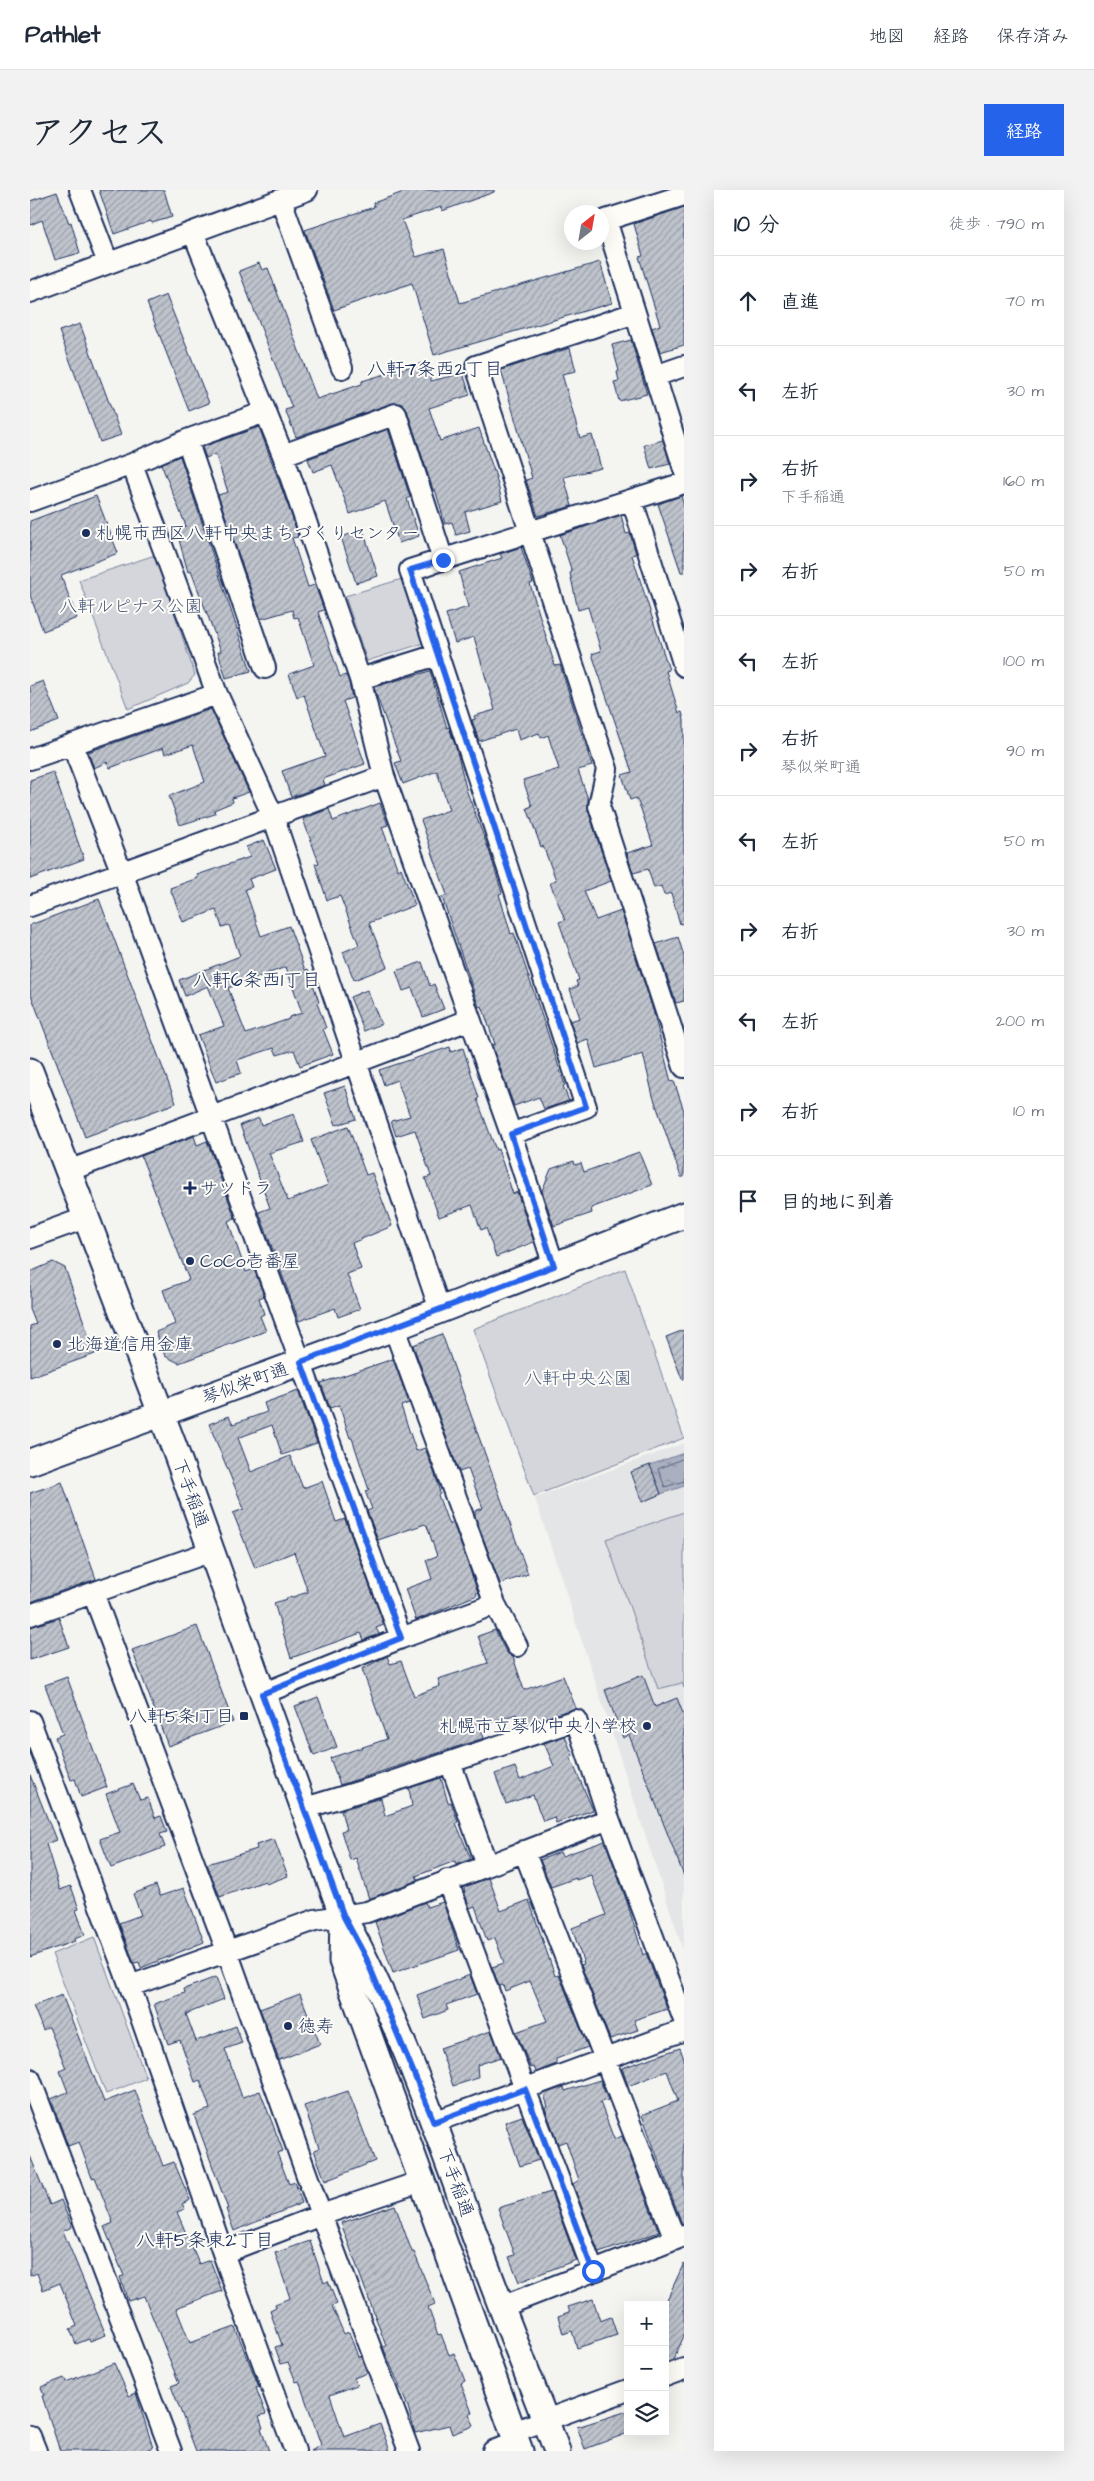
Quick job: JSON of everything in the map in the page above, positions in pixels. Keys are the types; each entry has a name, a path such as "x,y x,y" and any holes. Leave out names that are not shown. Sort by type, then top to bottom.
{"main road":[{"name":"下手稲通","path":"30,1071 162,1414 344,1917 366,1958 434,2122 501,2307 557,2451"},
{"name":"琴似栄町通","path":"30,1462 394,1328 684,1215"},
{"name":"下手稲通","path":"344,1917 342,1961 517,2442"}],"street":[{"path":"80,190 108,263"},
{"path":"30,292 307,190"},
{"path":"684,195 606,220 684,469"},
{"path":"281,200 342,368"},
{"path":"193,232 283,455 360,680 384,776 511,1134 554,1266"},
{"path":"635,313 476,366 607,769 598,806 684,1067"},
{"path":"655,376 684,366"},
{"path":"30,501 132,464 187,440 265,412"},
{"path":"283,455 396,414 443,560"},
{"path":"187,440 265,668"},
{"path":"132,464 217,694 272,816 440,1310"},
{"path":"511,1134 586,1107 410,570 684,483"},
{"path":"632,500 684,666"},
{"path":"360,680 437,655"},
{"path":"30,759 217,694"},
{"path":"72,744 122,873 401,1638"},
{"path":"30,906 384,776"},
{"path":"68,1171 210,1116 470,1020"},
{"path":"30,1238 85,1218"},
{"path":"394,1328 495,1604 516,1646"},
{"path":"30,1615 212,1551"},
{"path":"92,1593 227,1952 321,2215 409,2451"},
{"path":"262,1694 401,1638 495,1604"},
{"path":"305,1808 576,1720 610,1819 684,2020"},
{"path":"30,1721 130,1986 223,2253 296,2451"},
{"path":"450,1762 487,1865"},
{"path":"130,1986 316,1920 367,1912 610,1819"},
{"path":"501,2307 680,2238 606,2059 524,1851"},
{"path":"447,1880 593,2271"},
{"path":"434,2122 684,2030"},
{"path":"30,2079 171,2451"},
{"path":"223,2253 321,2215 422,2180"},
{"path":"669,2375 684,2369"},
{"path":"493,2451 517,2442 545,2420 625,2391"},
{"path":"30,2436 36,2451"}],"shaded area":[{"name":"札幌市立琴似中央小学校","path":"684,1443 684,1953 535,1498"}],"green space":[{"name":"八軒ルピナス公園","path":"155,555 195,675 188,683 128,709 79,580"},
{"path":"402,579 424,643 367,661 345,596"},
{"name":"八軒中央公園","path":"625,1269 684,1438 534,1496 473,1329"},
{"path":"684,1512 684,1688 682,1683 658,1689 606,1539"},
{"path":"94,1937 146,2078 106,2094 52,1954"}],"water":[{"path":"684,1453 684,1486 661,1494 650,1465"}],"building":[{"path":"99,190 164,190 172,217 152,223 151,221 114,234"},
{"path":"409,190 494,190 494,192 442,211 441,207 402,220 416,257 444,249 460,303 600,262 612,303 434,355 412,283 334,310 305,230 374,207 373,203"},
{"path":"57,192 69,223 71,222 80,253 55,260 42,220 30,225 30,201"},
{"path":"684,207 684,345 660,352 652,328 660,325 639,257 643,256 634,224"},
{"path":"259,263 262,270 268,268 317,399 362,384 362,381 426,362 431,381 463,373 470,395 429,408 440,441 479,428 496,477 502,501 465,512 470,531 456,535 452,522 445,524 435,489 433,490 407,410 403,405 392,403 296,437 285,410 292,408 239,271"},
{"path":"166,295 209,403 189,411 147,303"},
{"path":"80,324 121,435 100,442 59,331"},
{"path":"631,340 647,394 619,401 614,382 619,381 617,372 619,371 612,345"},
{"path":"570,348 576,371 562,374 580,438 592,435 601,468 564,477 572,506 538,516 526,480 532,478 501,370"},
{"path":"259,427 294,522 298,537 292,538 308,587 315,585 324,610 318,612 340,677 346,675 349,682 352,698 343,701 365,764 323,779 325,785 291,797 282,771 325,756 304,695 297,697 289,674 314,665 298,617 294,618 292,610 261,619 218,495 228,492 221,471 215,454 206,458 202,447"},
{"path":"388,429 410,497 407,499 419,536 399,543 385,501 350,514 332,465 313,472 308,459"},
{"path":"663,440 670,464 651,469 644,445"},
{"path":"180,456 251,671 226,678 218,652 221,651 191,571 188,572 176,529 186,526 161,464"},
{"path":"96,496 118,553 61,575 77,618 43,631 30,595 30,521"},
{"path":"681,496 684,506 684,572 681,572 658,504"},
{"path":"621,515 626,534 630,533 636,554 632,555 669,670 666,671 679,713 682,712 684,720 684,923 680,924 671,893 664,895 661,886 654,888 648,869 633,873 627,853 653,845 641,809 636,798 630,800 622,775 632,772 592,654 601,651 588,607 578,610 570,573 572,572 560,535"},
{"path":"363,530 378,576 356,583 341,537"},
{"path":"521,547 533,583 530,584 555,666 560,665 592,766 578,770 588,799 588,810 611,881 584,891 596,920 621,911 653,1010 671,1082 674,1081 684,1111 684,1177 681,1177 653,1096 643,1054 596,1068 588,1039 577,1043 570,1021 580,1018 570,989 578,986 576,981 579,980 559,922 565,920 550,883 556,880 543,846 541,847 527,808 532,806 523,780 559,769 548,735 541,738 539,733 519,740 516,729 479,741 472,720 475,719 474,716 495,710 474,637 455,643 446,614 468,607 459,572 502,558 500,554"},
{"path":"430,671 447,728 449,727 456,748 467,792 490,853 502,893 499,894 511,934 514,933 565,1085 563,1086 569,1101 544,1109 539,1097 514,1106 492,1045 495,1044 482,1006 479,1007 442,897 447,895 421,820 449,810 437,771 403,784 395,763 401,761 374,687"},
{"path":"43,681 59,721 30,732 30,686"},
{"path":"211,709 249,792 232,798 233,802 214,810 215,814 180,825 169,796 205,782 193,745 165,754 163,748 110,768 107,762 94,768 88,752"},
{"path":"53,772 84,859 30,879 30,780"},
{"path":"380,803 388,825 382,827 398,870 401,868 415,905 369,923 387,967 354,980 343,952 359,945 340,896 327,900 315,864 319,863 303,819 329,809 333,821"},
{"path":"264,840 276,869 249,879 252,887 245,889 261,936 289,926 305,970 308,969 326,1028 323,1029 333,1054 300,1066 294,1050 277,1055 274,1048 237,1060 241,1073 216,1082 198,1035 224,1026 208,986 185,996 179,980 240,956 229,925 222,927 216,910 183,922 170,888 198,878 197,875 250,857 246,847","holes":["286,967 302,1013 246,1034 228,988"]},
{"path":"99,899 176,1103 85,1137 30,992 30,925"},
{"path":"678,937 684,956 684,1001 676,1003 656,944"},
{"path":"422,962 430,986 434,984 444,1009 423,1017 412,988 403,991 396,971"},
{"path":"367,990 381,1024 364,1031 350,997"},
{"path":"450,1047 451,1052 463,1048 479,1098 477,1099 496,1150 498,1149 513,1194 517,1192 534,1242 496,1257 486,1228 481,1230 472,1205 439,1217 425,1178 431,1176 415,1130 396,1136 391,1121 410,1116 397,1080 384,1085 379,1070"},
{"path":"345,1086 356,1119 336,1125 324,1093"},
{"path":"294,1114 304,1142 269,1153 288,1201 328,1185 311,1140 348,1126 366,1175 372,1173 392,1226 352,1243 361,1269 347,1274 360,1309 338,1317 335,1308 299,1321 259,1212 270,1208 240,1125 259,1118 261,1125"},
{"path":"194,1136 197,1145 207,1141 235,1218 228,1221 246,1272 254,1269 264,1296 259,1298 264,1314 260,1316 266,1331 179,1363 165,1356 156,1332 175,1324 163,1290 189,1280 141,1156"},
{"path":"639,1152 652,1185 591,1208 592,1213 554,1226 542,1191 551,1169 574,1161 575,1165 581,1163 584,1172"},
{"path":"53,1262 65,1268 95,1354 30,1377 30,1326 36,1324 30,1309 30,1272"},
{"path":"684,1330 684,1379 682,1379 666,1337"},
{"path":"442,1334 528,1574 500,1584 475,1516 475,1511 483,1508 468,1469 459,1472 413,1345"},
{"path":"393,1359 409,1403 401,1406 416,1451 425,1448 437,1480 440,1494 438,1495 449,1525 453,1523 478,1592 476,1593 477,1595 416,1620 405,1589 432,1579 426,1560 437,1556 427,1526 425,1524 378,1540 367,1511 372,1509 365,1491 369,1490 352,1438 350,1438 339,1405 330,1408 321,1383"},
{"path":"298,1391 317,1443 282,1455 272,1425 238,1438 251,1472 290,1456 303,1488 322,1481 336,1522 345,1519 384,1625 376,1628 379,1634 364,1640 361,1633 291,1658 274,1603 308,1592 294,1552 255,1568 233,1513 244,1509 209,1424 229,1416 233,1424 267,1412 264,1403"},
{"path":"650,1465 661,1494 642,1502 631,1472"},
{"path":"62,1482 96,1579 30,1602 30,1493"},
{"path":"59,1618 69,1647 30,1660 30,1627"},
{"path":"197,1626 233,1722 168,1746 132,1650"},
{"path":"495,1630 506,1652 513,1657 524,1690 563,1676 576,1708 520,1726 516,1714 480,1726 484,1738 340,1785 330,1758 387,1739 362,1669 387,1656 390,1664 401,1661 414,1696 440,1686 438,1679 488,1663 478,1636"},
{"path":"643,1675 655,1707 677,1698 684,1716 684,1876 629,1735 623,1738 605,1690"},
{"path":"67,1677 107,1787 81,1797 75,1779 71,1780 55,1737 63,1734 45,1685"},
{"path":"318,1697 337,1747 314,1756 295,1706"},
{"path":"565,1736 573,1756 570,1757 593,1810 556,1823 554,1817 543,1821 533,1795 506,1804 495,1774 515,1767 520,1780 554,1766 544,1743"},
{"path":"30,1775 56,1840 46,1844 60,1890 71,1886 79,1909 76,1910 85,1935 74,1939 75,1941 30,1957"},
{"path":"441,1778 448,1803 451,1802 458,1822 456,1823 471,1859 456,1865 455,1861 416,1876 418,1880 369,1899 356,1858 350,1860 341,1831 346,1830 341,1810 381,1798 385,1816 412,1806 409,1788"},
{"path":"133,1784 140,1800 148,1798 155,1818 161,1816 167,1832 160,1834 165,1847 111,1868 100,1839 120,1832 106,1794"},
{"path":"274,1839 288,1876 266,1884 265,1881 220,1897 207,1864 257,1849 256,1845"},
{"path":"605,1841 627,1902 643,1955 646,1953 667,2009 634,2020 638,2030 610,2039 581,1965 584,1964 572,1928 606,1915 591,1875 551,1887 540,1860 560,1852 562,1856"},
{"path":"489,1878 501,1911 529,1900 555,1976 559,1975 588,2047 556,2059 556,2064 536,2072 534,2067 531,2068 516,2032 547,2021 530,1981 505,1991 503,1985 499,1986 492,1967 504,1963 495,1938 487,1941 475,1906 470,1908 465,1894 464,1887"},
{"path":"156,1885 160,1896 184,1888 204,1942 141,1968 139,1962 134,1963 119,1923 141,1915 133,1894"},
{"path":"425,1902 427,1907 443,1902 459,1950 393,1973 375,1922"},
{"path":"470,1975 477,1994 446,2005 448,2010 425,2019 417,1995"},
{"path":"216,1977 224,1999 186,2014 196,2041 236,2026 242,2043 225,2049 242,2097 260,2091 283,2151 277,2153 289,2184 295,2182 302,2203 234,2231 194,2115 210,2109 200,2080 195,2082 180,2040 168,2044 154,2004 185,1993 184,1989"},
{"path":"300,1994 320,2044 279,2060 260,2009"},
{"path":"62,1995 104,2102 135,2090 163,2166 174,2162 190,2200 182,2204 185,2209 177,2212 199,2264 210,2260 222,2291 176,2308 190,2343 235,2327 259,2387 256,2388 266,2414 259,2416 263,2428 261,2429 269,2451 196,2451 171,2386 179,2383 144,2296 128,2301 120,2277 124,2276 104,2227 113,2223 95,2177 92,2178 79,2142 68,2146 51,2099 68,2092 60,2071 66,2068 49,2027 43,2030 33,2006"},
{"path":"491,2031 501,2057 477,2065 478,2078 453,2086 440,2048"},
{"path":"680,2048 684,2059 684,2224 682,2224 642,2115 678,2101 667,2071 628,2086 622,2068"},
{"path":"600,2080 608,2100 600,2102 614,2139 622,2136 659,2232 599,2253 573,2184 579,2180 566,2141 558,2144 545,2108 548,2107 544,2094 564,2087 565,2091"},
{"path":"348,2091 375,2161 325,2181 314,2150 319,2148 304,2106"},
{"path":"522,2116 539,2160 520,2166 505,2122"},
{"path":"30,2156 50,2205 61,2200 72,2227 63,2231 106,2335 90,2341 89,2339 76,2344 70,2329 77,2326 60,2283 43,2290 37,2273 30,2276"},
{"path":"551,2192 576,2260 519,2282 509,2257 515,2255 498,2208"},
{"path":"395,2205 412,2252 414,2252 435,2304 428,2307 438,2335 441,2334 449,2355 454,2353 465,2381 461,2383 472,2413 469,2414 473,2426 452,2434 449,2425 415,2433 408,2407 383,2347 386,2346 341,2223"},
{"path":"310,2241 324,2283 328,2281 337,2304 332,2306 344,2334 349,2332 358,2357 361,2356 367,2373 354,2378 357,2385 330,2395 344,2437 380,2424 390,2451 311,2451 321,2445 299,2381 296,2382 288,2362 281,2364 275,2347 282,2345 270,2311 276,2308 275,2304 290,2298 275,2253"},
{"path":"684,2263 684,2336 673,2360 669,2362 669,2301 666,2301"},
{"path":"593,2299 600,2321 611,2317 617,2335 577,2348 572,2331 563,2334 558,2316 570,2312 568,2307"},
{"path":"114,2363 129,2396 136,2393 153,2448 145,2451 60,2451 42,2396 44,2395 41,2387 64,2378 66,2382"},
{"path":"624,2412 624,2434 585,2449 577,2427"}],"place":[{"name":"札幌市西区八軒中央まちづくりセンター","path":"86,533"},
{"name":"サツドラ","path":"190,1188"},
{"name":"CoCo壱番屋","path":"190,1261"},
{"name":"北海道信用金庫","path":"57,1344"},
{"name":"八軒5条1丁目","path":"244,1716"},
{"name":"札幌市立琴似中央小学校","path":"647,1726"},
{"name":"徳寿","path":"288,2026"}],"district":[{"name":"八軒7条西2丁目","path":"435,368"},
{"name":"八軒6条西1丁目","path":"257,979"},
{"name":"八軒5条東2丁目","path":"205,2239"}],"route":[{"path":"443,560 410,570 586,1107 511,1134 554,1266 301,1362 401,1638 262,1694 344,1917 366,1958 434,2122 525,2089 593,2271"}]}
